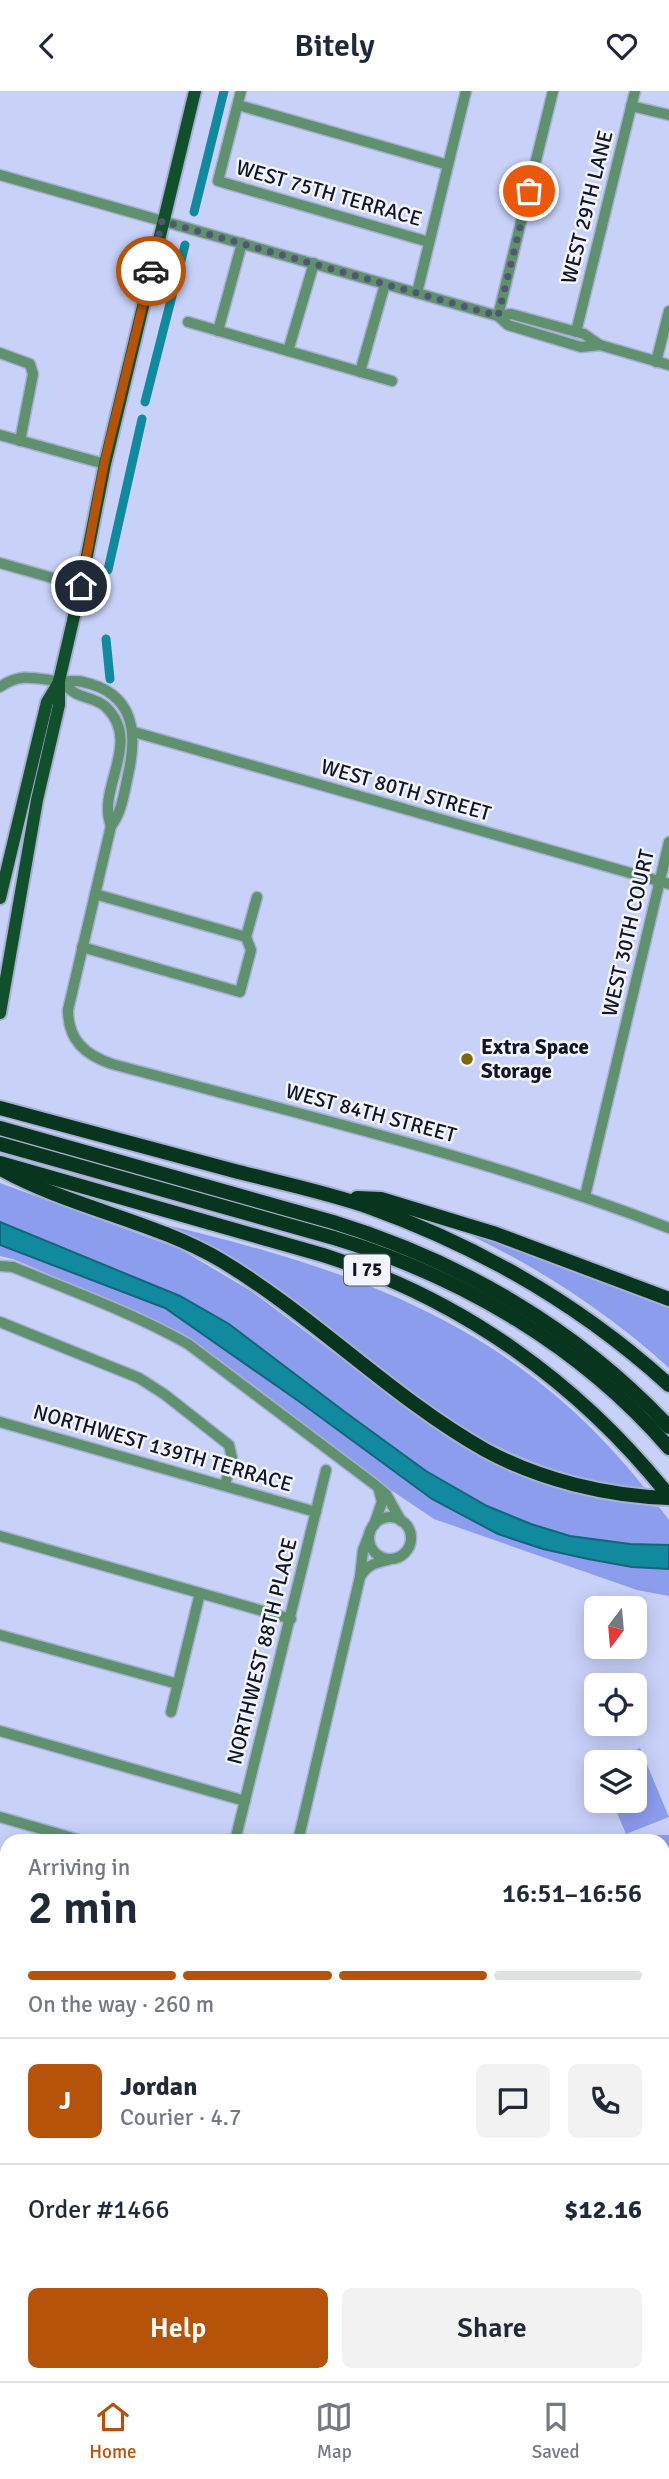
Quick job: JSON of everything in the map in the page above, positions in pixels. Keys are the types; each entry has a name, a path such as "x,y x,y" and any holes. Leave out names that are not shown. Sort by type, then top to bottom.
{"highway":[{"path":"0,1108 338,1198 418,1226 508,1269 601,1329 669,1385"},
{"path":"0,1128 333,1222 434,1259 499,1293 552,1326 616,1376 669,1427"},
{"path":"0,1144 334,1238 377,1251 427,1271 488,1302 551,1343 617,1395 669,1448"},
{"path":"0,1166 30,1185 138,1223 222,1261 276,1298 448,1428 488,1451 529,1470 577,1485 620,1494 669,1497"},
{"name":"I 75","path":"0,1166 323,1255 361,1267 422,1294 495,1335 561,1384 617,1435 669,1497"},
{"path":"338,1198 382,1199 563,1257 669,1299"}],"main road":[{"path":"0,1013 37,800 60,705 59,681 81,586 104,464 195,91"},
{"path":"0,898 47,702 59,681"}],"street":[{"path":"241,91 237,105 448,165"},
{"path":"417,293 466,91"},
{"path":"498,316 553,91"},
{"name":"WEST 29TH LANE","path":"576,332 635,91"},
{"name":"WEST 75TH TERRACE","path":"237,105 218,181 429,242"},
{"path":"631,106 669,115"},
{"path":"0,175 498,316 511,314 584,334 600,345 669,365"},
{"path":"218,331 242,243"},
{"path":"288,351 314,263"},
{"path":"360,372 385,283"},
{"path":"656,362 669,311"},
{"path":"498,316 508,325 569,344 581,347 600,345"},
{"path":"188,323 392,381"},
{"path":"0,353 30,364 33,374 20,441"},
{"path":"0,435 104,464"},
{"path":"0,563 81,586"},
{"path":"0,687 24,676 81,681 110,694 124,708 134,732 131,762 118,817 111,826 82,947 240,992 251,950 246,937 257,897"},
{"path":"59,681 77,694 102,703 118,727 121,750 106,814 111,826"},
{"name":"WEST 80TH STREET","path":"134,732 664,882"},
{"name":"WEST 30TH COURT","path":"584,1196 664,882 669,842"},
{"path":"95,894 246,937"},
{"name":"WEST 84TH STREET","path":"82,947 68,1010 71,1031 84,1050 106,1062 449,1153 584,1196 669,1228"},
{"path":"0,1266 13,1267 158,1327 188,1344 374,1483 386,1494 409,1530 411,1540 409,1548 401,1556 373,1563 360,1577"},
{"path":"0,1322 139,1378 174,1401 229,1445 232,1458 225,1485"},
{"name":"NORTHWEST 139TH TERRACE","path":"0,1422 316,1512"},
{"name":"NORTHWEST 88TH PLACE","path":"237,1834 326,1470"},
{"path":"300,1834 360,1577 363,1550 382,1502 381,1494 374,1483"},
{"path":"389,1559 373,1551 369,1538 372,1528 383,1518 401,1521"},
{"path":"0,1536 290,1619"},
{"path":"171,1712 200,1593"},
{"path":"0,1635 178,1684"},
{"path":"0,1731 245,1801"},
{"path":"0,1817 59,1834"}],"shaded area":[{"path":"0,1183 180,1249 251,1291 447,1437 498,1464 575,1492 659,1507 669,1520 669,1545 630,1544 570,1536 531,1524 456,1490 345,1412 229,1324 180,1296 0,1222"},
{"path":"0,1222 180,1296 229,1324 426,1471 487,1506 570,1536 630,1544 669,1545 669,1569 632,1567 588,1559 543,1549 498,1534 432,1499 165,1308 0,1245"},
{"path":"166,1225 305,1263 369,1286 431,1314 489,1347 544,1386 597,1434 646,1490 565,1473 515,1454 466,1430 441,1416 165,1228"},
{"path":"473,1232 669,1306 669,1368 600,1312 525,1264 472,1236"},
{"path":"0,1245 165,1308 432,1499 498,1534 543,1549 588,1559 632,1567 669,1569 669,1596 637,1590 434,1519 382,1484 194,1342 125,1307 13,1259 0,1256"},
{"path":"647,1765 669,1817 626,1834 617,1813 647,1813"}],"waterway":[{"path":"194,212 224,91"},
{"path":"145,402 185,245"},
{"path":"108,570 142,419"},
{"path":"106,639 110,679"}],"way so far":[{"path":"151,271 162,221 498,316 529,191"}],"place":[{"name":"Extra Space Storage","path":"467,1059"}],"route":[{"path":"81,586 104,464 151,271"}]}
